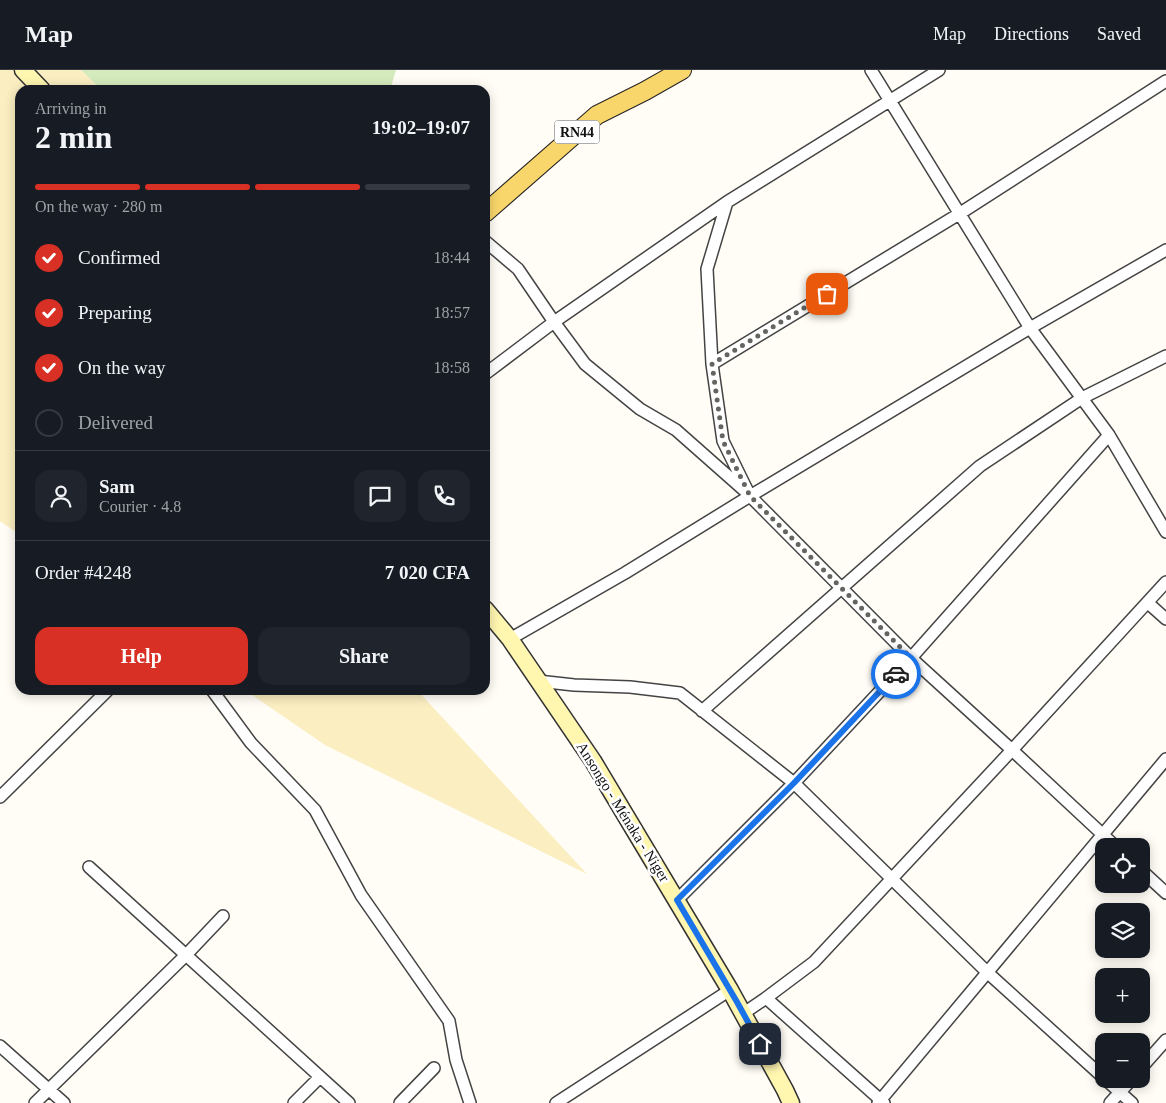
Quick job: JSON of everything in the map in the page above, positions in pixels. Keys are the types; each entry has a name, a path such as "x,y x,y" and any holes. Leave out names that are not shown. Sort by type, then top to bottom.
{"main road":[{"path":"23,70 37,85"},
{"name":"RN44","path":"490,209 597,115 682,70"},
{"name":"Ansongo - Ménaka - Niger","path":"490,615 510,639 593,761 744,1013 791,1103"}],"street":[{"path":"871,70 1030,328 1109,435 1166,532"},
{"path":"490,370 554,322 727,202 939,70"},
{"path":"712,364 959,214 1166,81"},
{"path":"727,202 707,269 712,364 723,441 750,496"},
{"path":"490,245 518,269 554,322 586,364 640,409 676,430 750,496 911,658 1106,838"},
{"path":"510,639 625,572 1030,328 1166,250"},
{"path":"702,711 980,466 1082,398 1166,356"},
{"path":"677,900 794,783 911,658 1109,435"},
{"path":"744,1013 814,962 1166,582"},
{"path":"1148,603 1166,619"},
{"path":"538,681 574,685 630,687 680,693 794,783 988,973 1095,1070"},
{"path":"0,797 103,695"},
{"path":"216,695 250,743 316,810 362,895 449,1021 456,1060 470,1103"},
{"path":"766,998 880,1102 1166,759"},
{"path":"89,866 349,1103"},
{"path":"1150,878 1166,893"},
{"path":"35,1103 186,955 223,916"},
{"path":"561,1102 730,990"},
{"path":"1150,1058 1166,1040"},
{"path":"0,1046 64,1103"},
{"path":"400,1103 434,1068"},
{"path":"294,1103 320,1076"},
{"path":"1115,1088 1132,1103"},
{"path":"1110,1103 1124,1088"}],"green space":[{"path":"81,70 396,70 392,85 96,85"}],"sand":[{"path":"0,70 81,70 96,85 15,85 15,532 0,521"},
{"path":"252,695 422,695 587,874 325,745"}],"way so far":[{"path":"827,294 712,364 723,441 750,496 911,658 896,674"}],"route":[{"path":"760,1044 677,900 794,783 896,674"}]}
